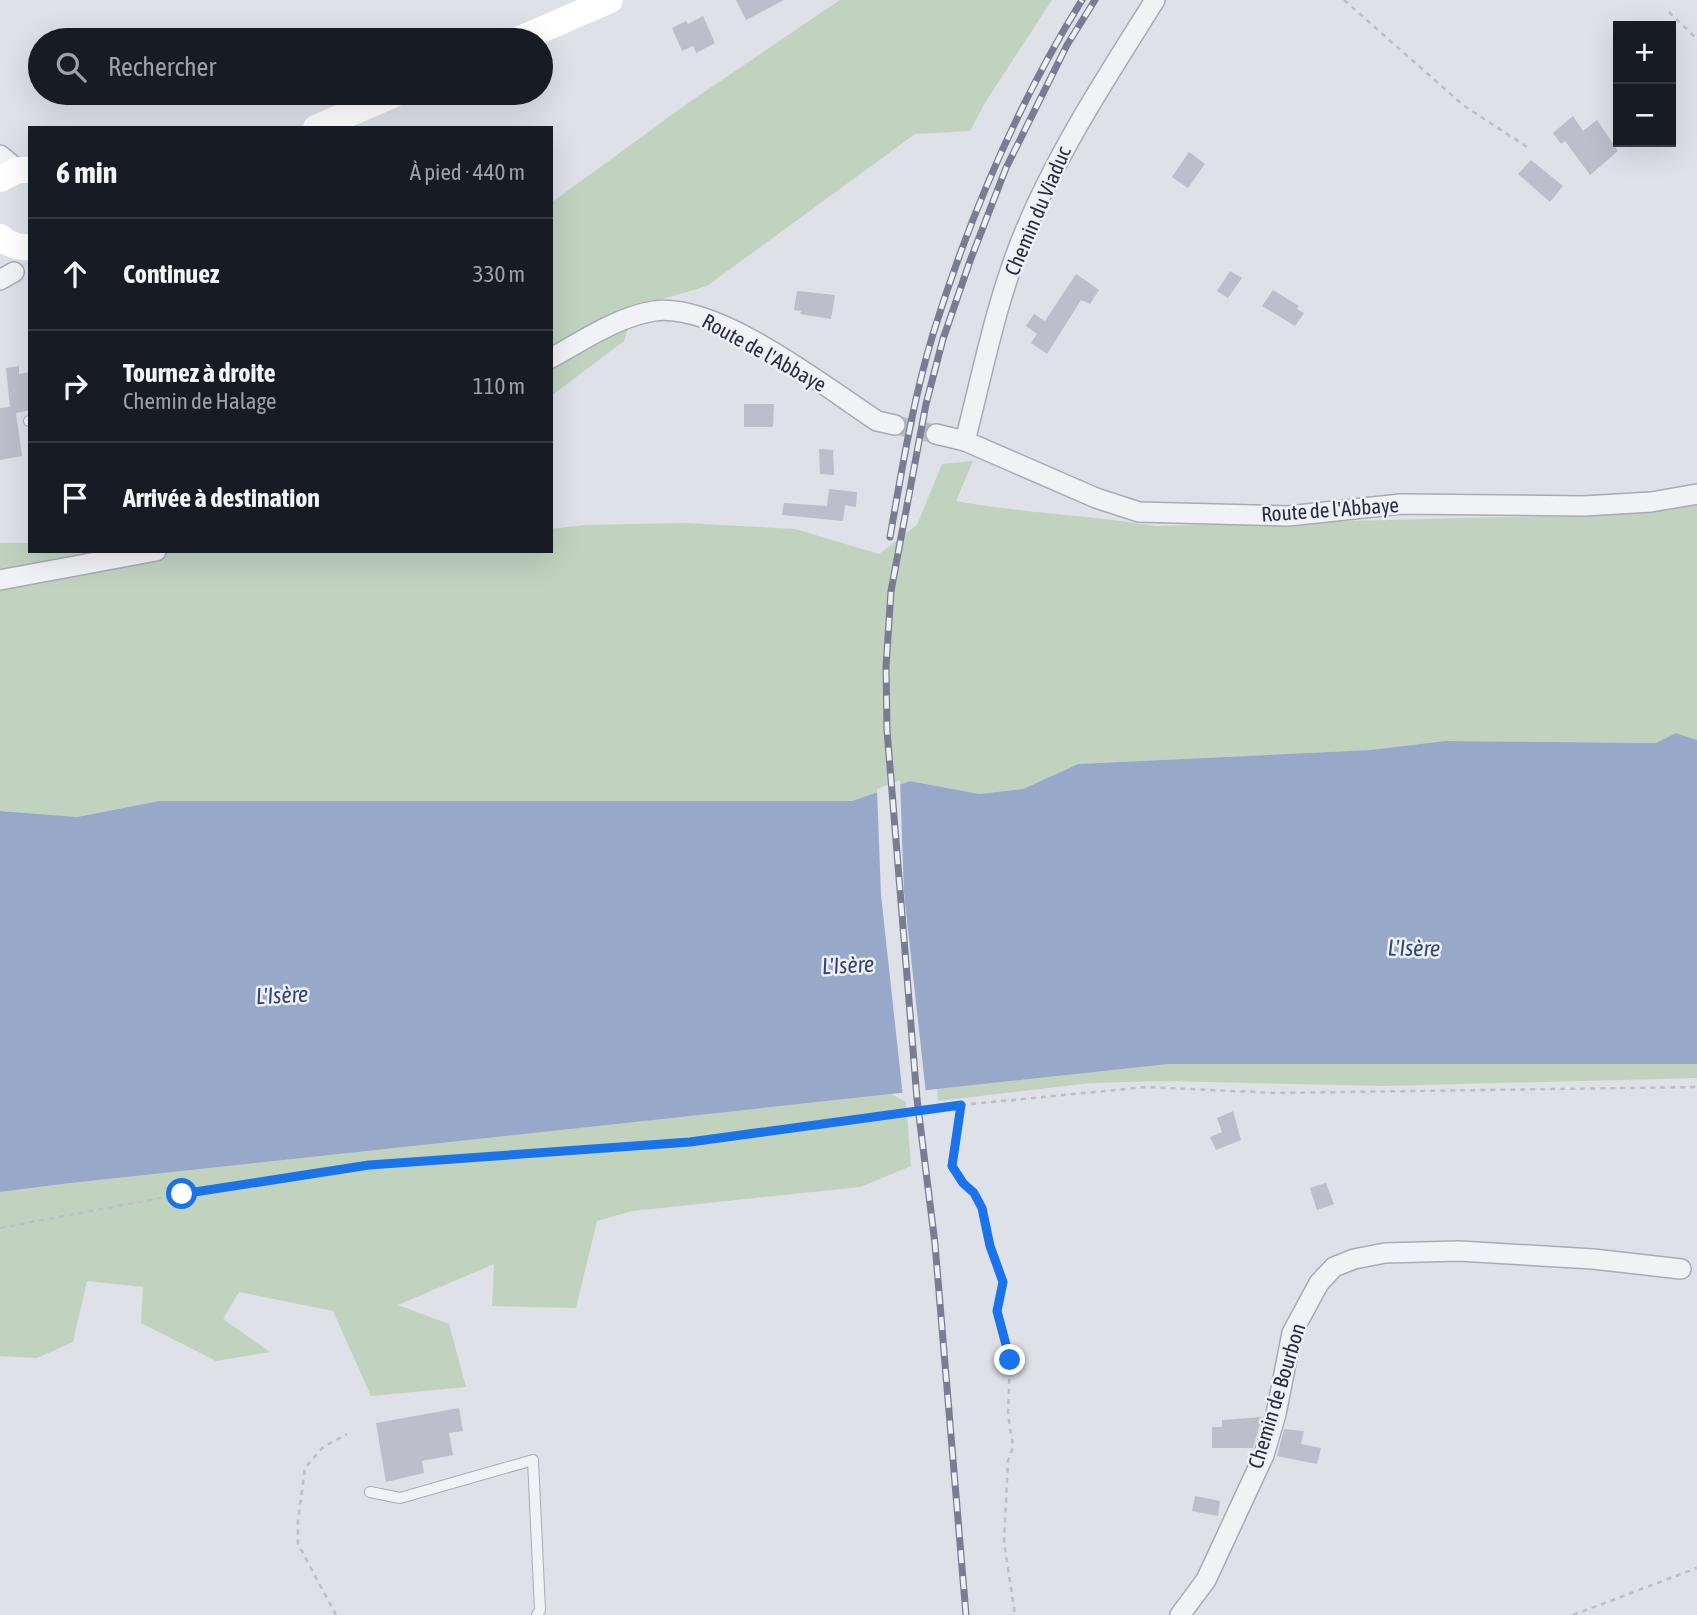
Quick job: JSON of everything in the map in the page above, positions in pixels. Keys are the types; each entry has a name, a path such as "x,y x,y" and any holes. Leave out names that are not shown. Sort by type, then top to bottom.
{"street":[{"path":"546,28 610,0"},
{"name":"Chemin du Viaduc","path":"965,441 1007,282 1024,232 1072,132 1155,0"},
{"path":"321,126 369,105"},
{"name":"Route de l'Abbaye","path":"553,357 622,319 654,311 692,313 722,325 777,355 877,421 895,425"},
{"name":"Route de l'Abbaye","path":"936,434 965,441 1096,498 1139,512 1288,516 1401,504 1584,506 1651,502 1697,494"},
{"path":"0,580 145,553"},
{"name":"Chemin de Bourbon","path":"1180,1615 1206,1580 1264,1455 1276,1414 1292,1333 1319,1283 1334,1267 1354,1259 1385,1253 1459,1251 1593,1259 1681,1269"}],"lane":[{"path":"370,1492 400,1498 533,1460 540,1610 537,1615"}],"path":[{"path":"1344,0 1463,105 1527,147"},
{"path":"1669,12 1697,39"},
{"path":"0,1228 182,1194 369,1165 690,1142 961,1105 1146,1087 1275,1093 1697,1087"},
{"path":"961,1105 952,1166 963,1183 974,1193 982,1208 990,1246 1003,1282 997,1311 1010,1360 1008,1414 1013,1447 1008,1461 1004,1542 1015,1615"},
{"path":"336,1615 298,1544 298,1521 304,1468 323,1447 347,1434"},
{"path":"1573,1615 1697,1568"}],"green space":[{"path":"840,0 1052,0 986,101 970,131 915,134 707,286 635,307 624,341 553,394 553,202 688,103"},
{"path":"973,461 956,501 1156,526 1589,515 1697,503 1697,740 1676,733 1656,743 1445,741 1370,750 1078,764 1023,789 979,794 910,781 852,801 159,801 77,817 0,811 0,543 28,543 28,553 553,553 553,529 584,525 685,523 795,529 879,554 917,525 942,464"},
{"path":"1169,1064 1697,1064 1697,1078 1384,1086 1163,1081 1091,1083 938,1101 937,1089"},
{"path":"891,1094 906,1102 911,1166 860,1187 632,1211 597,1221 576,1308 492,1306 494,1264 398,1305 449,1324 466,1387 371,1396 333,1311 239,1292 223,1319 270,1352 216,1361 141,1323 143,1287 87,1281 73,1342 37,1358 0,1356 0,1192"}],"water":[{"name":"L'Isère","path":"1676,733 1697,740 1697,1064 1169,1064 0,1192 0,811 77,817 159,801 852,801 910,781 979,794 1023,789 1078,764 1370,750 1445,741 1656,743"}],"pier":[{"path":"900,780 904,893 926,1094 903,1097 881,895 877,789"}],"building":[{"path":"736,0 784,0 746,20"},
{"path":"703,16 715,43 696,53 693,46 682,51 672,28"},
{"path":"1573,116 1583,131 1597,120 1618,151 1590,175 1565,141 1561,144 1553,133"},
{"path":"1189,152 1205,164 1188,188 1172,177"},
{"path":"1531,160 1563,186 1550,202 1518,174"},
{"path":"1230,271 1242,278 1228,298 1217,291"},
{"path":"1076,274 1099,290 1090,304 1081,300 1047,354 1031,343 1037,334 1026,326 1034,314 1045,321"},
{"path":"1273,290 1299,306 1297,309 1304,313 1295,326 1262,306"},
{"path":"797,291 835,295 831,319 800,314 801,311 794,310"},
{"path":"19,366 19,374 28,372 28,410 16,413 22,456 0,460 0,408 10,407 6,368"},
{"path":"744,404 774,404 773,427 744,427"},
{"path":"819,449 833,450 834,475 820,474"},
{"path":"829,489 857,492 856,507 845,505 843,521 782,515 784,503 827,506"},
{"path":"1233,1111 1241,1140 1216,1150 1210,1137 1222,1132 1217,1118"},
{"path":"1326,1183 1334,1204 1317,1210 1310,1188"},
{"path":"459,1408 463,1431 449,1433 453,1455 422,1461 424,1473 386,1482 376,1423"},
{"path":"1262,1417 1253,1448 1212,1448 1212,1427 1222,1427 1222,1420"},
{"path":"1284,1429 1304,1431 1301,1444 1321,1448 1317,1464 1277,1456"},
{"path":"1195,1496 1220,1501 1218,1516 1192,1511"}],"tunnel":[{"path":"895,425 936,434"}],"railway":[{"path":"890,537 920,384 933,334 962,247 1016,120 1082,0"},
{"path":"966,1615 935,1244 917,1099 887,730 886,667 891,591 926,404 943,339 1006,168 1067,45 1095,0"}],"route":[{"path":"182,1194 369,1165 690,1142 961,1105 952,1166 963,1183 974,1193 982,1208 990,1246 1003,1282 997,1311 1010,1360"}]}
